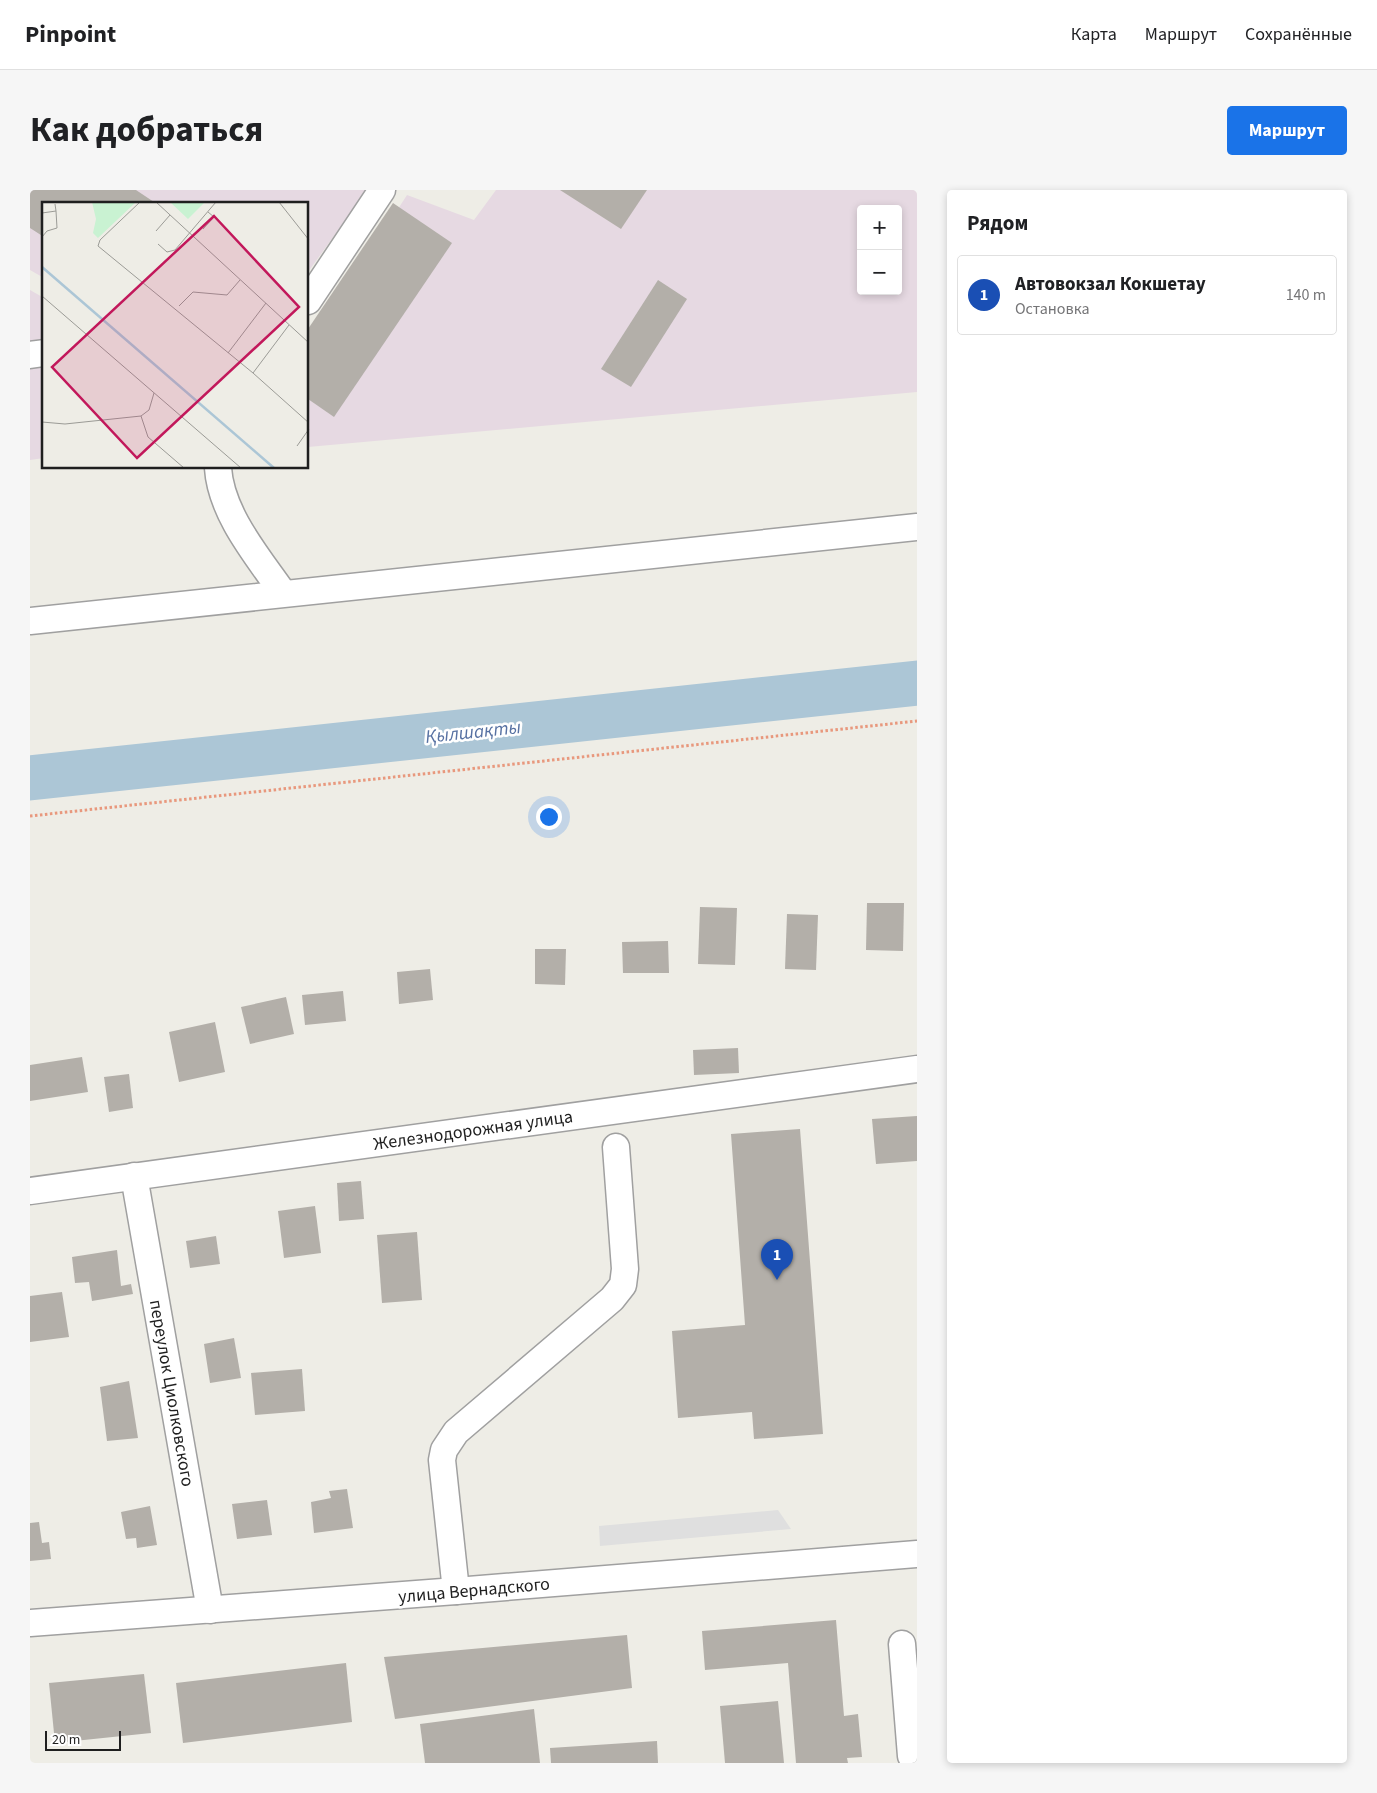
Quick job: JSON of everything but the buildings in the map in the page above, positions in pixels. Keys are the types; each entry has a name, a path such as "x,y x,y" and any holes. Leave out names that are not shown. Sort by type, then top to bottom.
{"street":[{"path":"309,300 382,190"},
{"path":"218,469 220,482 233,518 251,548 284,593"},
{"path":"30,621 917,527"},
{"name":"Железнодорожная улица","path":"30,1190 917,1069"},
{"path":"456,1591 442,1471 444,1450 456,1432 612,1298 623,1285 625,1269 616,1147"},
{"name":"переулок Циолковского","path":"134,1176 210,1610"},
{"name":"улица Вернадского","path":"30,1623 917,1554"},
{"path":"902,1644 913,1758"}],"path":[{"path":"30,816 917,721"}],"shaded area":[{"path":"30,190 367,190 309,271 309,202 42,202 42,277 30,270"},
{"path":"496,190 917,190 917,392 309,447 309,347 407,195 474,220"},
{"path":"30,290 42,297 42,458 30,460"},
{"path":"778,1510 791,1529 600,1546 599,1526"}],"waterway":[{"name":"Қылшақты","path":"30,778 917,683"}],"place":[{"name":"Автовокзал Кокшетау","path":"777,1280"}]}
